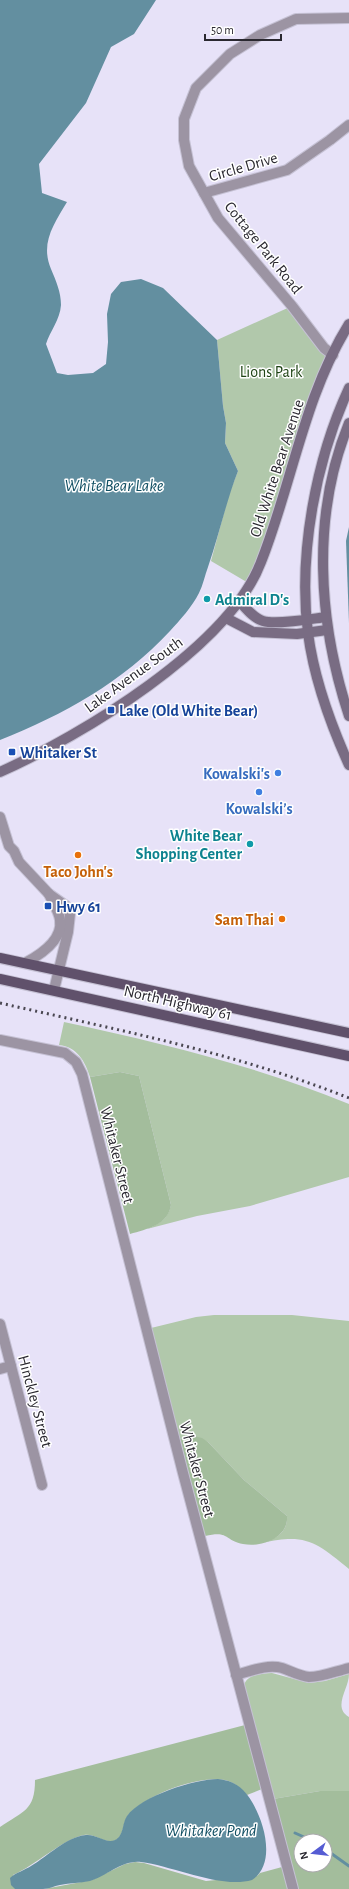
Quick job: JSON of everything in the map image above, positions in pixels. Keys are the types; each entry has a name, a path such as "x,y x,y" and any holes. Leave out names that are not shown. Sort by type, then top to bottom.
{"main road":[{"path":"0,958 349,1033"},
{"name":"North Highway 61","path":"0,979 349,1056"}],"street":[{"name":"Cottage Park Road","path":"333,355 324,348 292,306 218,218 190,166 184,140 184,119 196,88 230,54 260,35 296,19 349,18"},
{"name":"Circle Drive","path":"204,193 287,170 349,125"},
{"name":"Old White Bear Avenue","path":"226,618 238,601 262,560 311,406 333,355 349,324"},
{"path":"349,388 336,417 321,464 311,518 306,586 308,633 315,668 326,708 349,765"},
{"path":"349,423 338,456 325,520 323,551 327,630 332,658 349,716"},
{"path":"238,601 250,613 263,621 280,622 326,617"},
{"path":"226,618 253,632 281,634 308,633 327,630"},
{"name":"Lake Avenue South","path":"0,772 76,732 135,694 166,672 226,618"},
{"path":"0,817 9,846 14,851 19,862 49,894 66,906 70,914 68,932 54,990"},
{"path":"25,963 38,956 48,947 59,930 60,920 49,894"},
{"name":"Whitaker Street","path":"0,1040 61,1052 72,1058 78,1064 82,1074 236,1674 293,1889"},
{"name":"Hinckley Street","path":"0,1324 42,1485"},
{"path":"0,1369 11,1366"},
{"path":"236,1674 260,1668 275,1667 302,1676 314,1677 349,1668"}],"green space":[{"name":"Lions Park","path":"292,306 333,355 250,584 211,561 229,494 238,471 225,443 226,423 217,340"},
{"path":"64,1022 173,1047 244,1067 314,1090 349,1104 349,1177 250,1206 197,1216 147,1229 156,1225 166,1217 171,1205 139,1076 120,1072 90,1077 83,1060 71,1049 59,1045"},
{"path":"120,1072 139,1076 171,1205 169,1212 161,1222 150,1228 130,1234 90,1077"},
{"path":"214,1315 292,1315 349,1321 349,1569 328,1552 310,1542 290,1539 262,1543 276,1537 283,1531 287,1522 287,1516 244,1480 208,1442 194,1436 179,1439 151,1328 196,1317"},
{"path":"194,1436 202,1438 208,1442 244,1480 287,1516 284,1530 279,1535 266,1542 250,1545 237,1542 218,1534 205,1536 179,1439"},
{"path":"272,1673 309,1683 325,1681 349,1674 343,1697 342,1708 344,1713 349,1717 349,1791 320,1791 273,1799 244,1687 247,1679 251,1677 259,1674"},
{"path":"245,1725 262,1789 247,1795 231,1782 214,1779 201,1780 174,1788 149,1799 130,1813 127,1816 121,1835 116,1840 108,1841 88,1835 76,1837 22,1871 13,1875 15,1889 0,1889 0,1827 21,1813 30,1804 33,1798 35,1780"},
{"path":"320,1791 349,1791 349,1889 298,1889 294,1873 333,1873 333,1833 293,1833 293,1871 273,1799"},
{"path":"135,1862 144,1863 206,1881 257,1876 260,1873 282,1867 288,1889 44,1889 92,1880 125,1864"}],"water":[{"name":"White Bear Lake","path":"0,0 156,0 134,34 111,47 86,103 39,164 42,193 67,202 53,226 48,242 48,260 59,291 61,305 59,316 46,344 57,373 68,375 93,373 106,364 108,342 107,314 111,294 121,282 141,279 163,288 217,340 226,423 225,443 238,471 200,590 186,613 152,649 112,681 91,695 47,720 0,740"},
{"path":"349,527 349,623 346,541"},
{"name":"Whitaker Pond","path":"218,1779 232,1782 243,1790 250,1798 261,1822 265,1835 265,1861 260,1872 252,1880 226,1882 197,1876 154,1864 134,1862 127,1863 90,1881 58,1885 47,1889 15,1889 11,1885 10,1878 12,1876 31,1866 71,1839 79,1836 90,1835 108,1841 115,1840 120,1836 127,1816 144,1802 183,1785"}],"waterway":[{"path":"333,1855 349,1866"}],"railway":[{"path":"0,1003 220,1055 306,1082 349,1098"}],"place":[{"name":"Admiral D's","path":"207,599"},
{"name":"Lake (Old White Bear)","path":"111,710"},
{"name":"Whitaker St","path":"12,752"},
{"name":"Kowalski's","path":"278,773"},
{"name":"Kowalski’s","path":"259,792"},
{"name":"White Bear Shopping Center","path":"250,844"},
{"name":"Taco John's","path":"78,855"},
{"name":"Hwy 61","path":"48,906"},
{"name":"Sam Thai","path":"282,919"}]}
